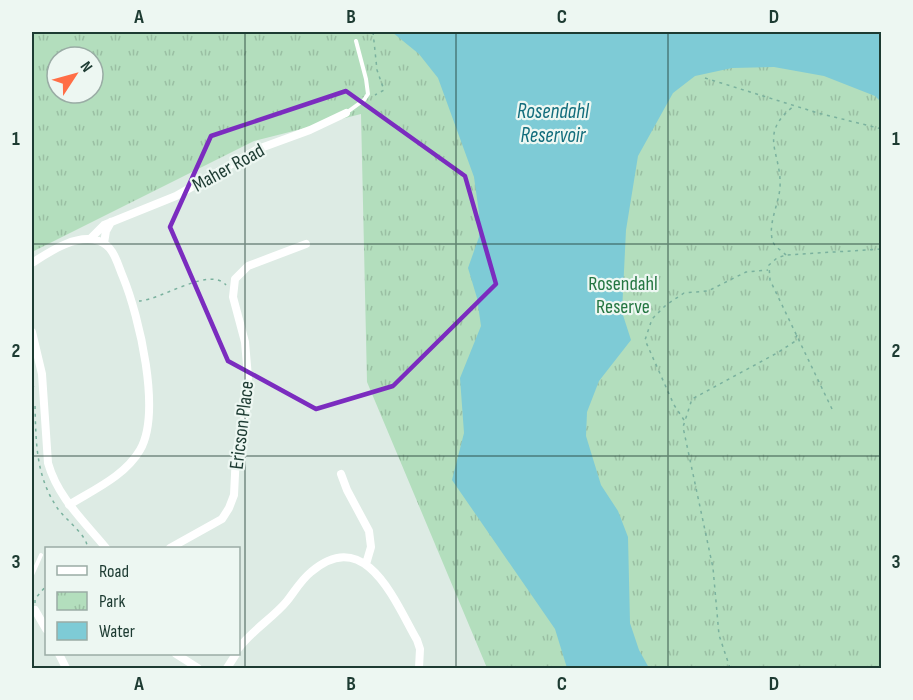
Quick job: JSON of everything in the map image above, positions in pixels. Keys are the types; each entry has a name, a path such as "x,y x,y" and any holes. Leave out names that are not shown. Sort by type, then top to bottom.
{"street":[{"name":"Maher Road","path":"90,239 101,227 176,196 258,149 310,130 346,113"},
{"path":"104,243 106,231 111,222"},
{"path":"32,263 70,243 90,239 104,243 113,253 132,303 141,338 148,390 148,419 144,441 125,470 69,505"},
{"path":"233,287 239,273 248,266 306,244"},
{"name":"Ericson Place","path":"174,547 222,519 234,495 236,454 246,411 248,377 245,342 233,297 233,287"},
{"path":"32,332 42,374 48,463 52,475 69,505 104,547"},
{"path":"341,474 369,531 372,547 366,564"},
{"path":"240,647 320,565 349,558 366,564 381,578 417,640 420,649 419,669"},
{"path":"33,609 45,627"},
{"path":"59,655 66,669"},
{"path":"177,655 198,669"},
{"path":"227,669 235,655"}],"lane":[{"path":"346,113 367,97 368,89 356,41"},
{"path":"32,575 41,555"}],"path":[{"path":"367,97 384,90 377,70 373,32"},
{"path":"705,78 795,106 882,129"},
{"path":"786,255 774,244 772,232 780,185 773,146 776,125 783,115 795,106"},
{"path":"832,409 770,280 769,265 777,258 786,255 882,249"},
{"path":"685,421 674,405 645,340 652,319 666,305 684,293 708,291 746,272 769,270"},
{"path":"132,303 189,286 202,279 221,280 233,287"},
{"path":"730,669 719,635 713,567 683,427 692,399 777,353 794,342 797,335"},
{"path":"33,609 35,599 45,587"}],"highlighted area":[{"path":"346,91 465,176 496,284 393,386 316,409 228,361 170,227 211,136"}],"green space":[{"name":"Rosendahl Reserve","path":"32,32 881,32 881,668 487,668 367,382 361,114 254,141 32,252"}],"water":[{"name":"Rosendahl Reservoir","path":"392,32 881,32 881,102 875,96 824,76 774,67 732,68 695,76 673,93 638,156 626,230 622,312 631,340 599,381 587,412 586,436 601,485 618,511 628,537 630,623 639,650 649,668 567,668 555,629 452,480 464,433 460,378 481,326 477,298 468,268 479,237 479,213 474,177 438,78 419,54"}]}
